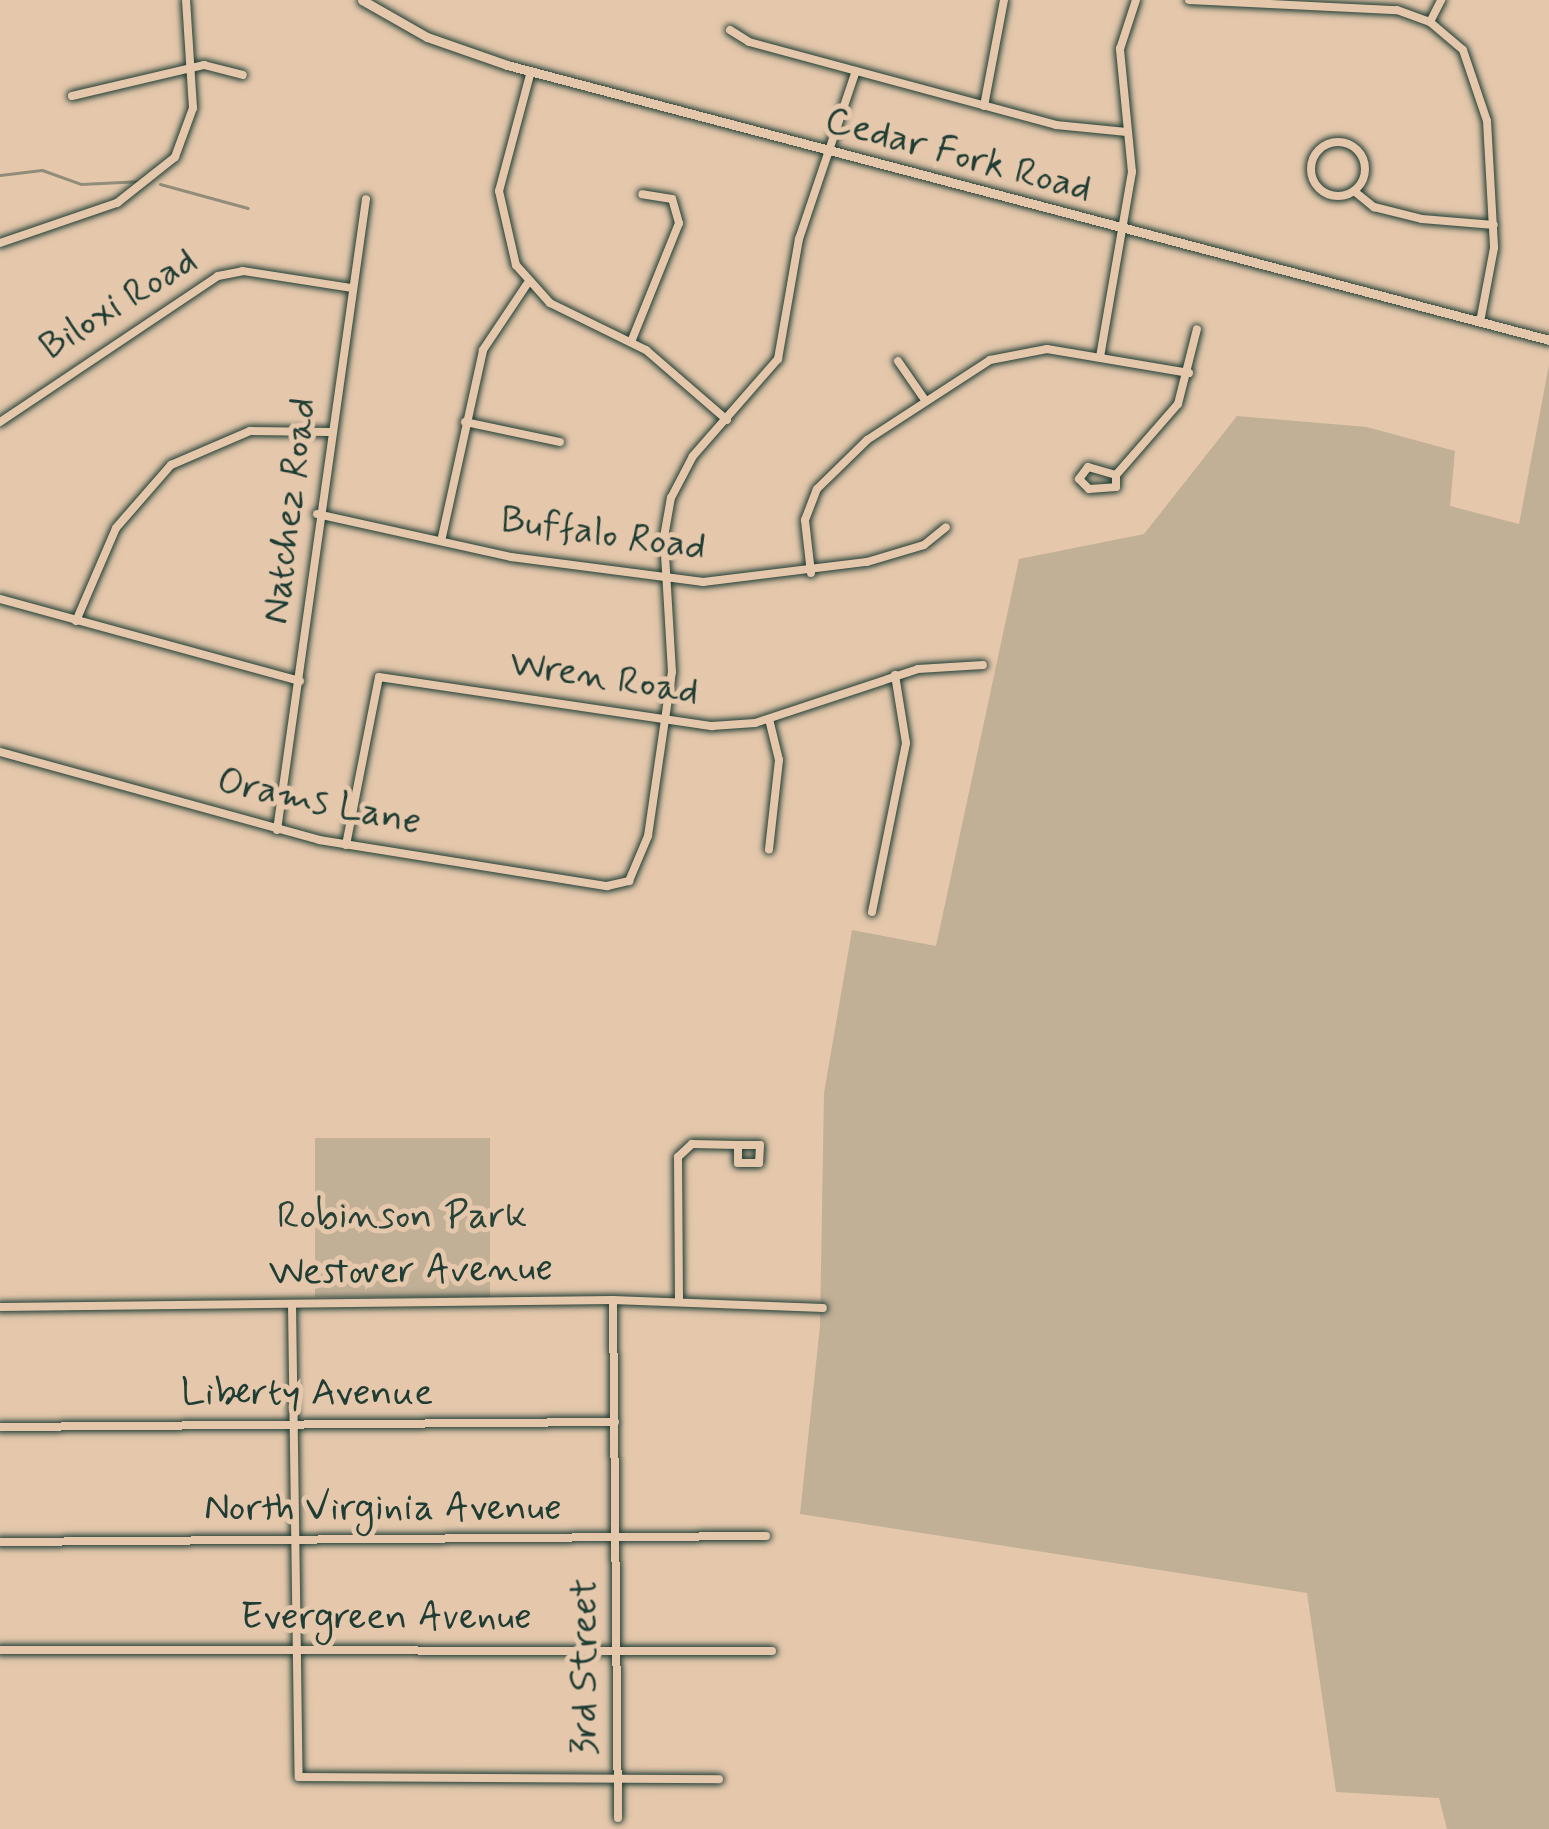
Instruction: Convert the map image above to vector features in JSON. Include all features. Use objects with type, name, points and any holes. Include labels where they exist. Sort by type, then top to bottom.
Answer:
[{"type":"street","points":[[0,243],[117,203],[152,182],[188,129],[192,68],[186,0]]},
{"type":"street","name":"Cedar Fork Road","points":[[362,0],[428,37],[531,71],[823,152],[1549,340]]},
{"type":"street","points":[[983,106],[1004,0]]},
{"type":"street","points":[[1100,357],[1132,172],[1120,50],[1136,0]]},
{"type":"street","points":[[1189,0],[1382,8],[1430,22],[1462,50],[1484,97],[1494,225],[1480,322]]},
{"type":"street","points":[[1430,22],[1441,0]]},
{"type":"street","points":[[730,30],[856,71],[1056,125],[1127,132]]},
{"type":"street","points":[[72,96],[192,68],[220,65],[243,75]]},
{"type":"street","points":[[531,71],[499,216],[527,284],[680,374],[728,420]]},
{"type":"street","points":[[666,720],[672,649],[667,580],[674,489],[756,391],[787,337],[799,239],[823,152],[856,71]]},
{"type":"street","points":[[1338,142],[1359,153],[1365,170],[1354,190],[1337,196],[1316,185],[1311,168],[1322,148],[1338,142]]},
{"type":"street","points":[[1354,190],[1368,204],[1422,219],[1494,225]]},
{"type":"street","points":[[631,342],[679,223],[673,200],[642,194]]},
{"type":"street","name":"Natchez Road","points":[[277,830],[300,681],[317,514],[366,199]]},
{"type":"street","name":"Biloxi Road","points":[[0,422],[218,276],[243,271],[352,288]]},
{"type":"street","points":[[442,537],[483,350],[527,284]]},
{"type":"street","points":[[1116,475],[1088,467],[1079,479],[1085,488],[1109,491],[1116,475],[1175,410],[1189,373],[1197,329]]},
{"type":"street","points":[[811,573],[805,520],[817,489],[867,440],[925,400],[1016,352],[1100,357],[1189,373]]},
{"type":"street","points":[[898,361],[925,400]]},
{"type":"street","points":[[465,422],[560,442]]},
{"type":"street","points":[[76,621],[116,527],[171,465],[250,431],[329,432]]},
{"type":"street","name":"Buffalo Road","points":[[317,514],[442,537],[511,556],[667,580],[811,573],[896,555],[946,526]]},
{"type":"street","points":[[0,599],[300,681]]},
{"type":"street","name":"Wren Road","points":[[346,845],[379,677],[734,726],[769,719],[895,675],[983,665]]},
{"type":"street","points":[[872,912],[907,743],[895,675]]},
{"type":"street","points":[[769,719],[779,760],[769,850]]},
{"type":"street","name":"Orams Lane","points":[[0,752],[277,830],[608,886],[629,881],[648,836],[666,720]]},
{"type":"street","points":[[679,1301],[678,1157],[692,1144],[738,1145]]},
{"type":"street","name":"Westover Avenue","points":[[0,1306],[614,1300],[823,1308]]},
{"type":"street","name":"3rd Street","points":[[614,1300],[618,1818]]},
{"type":"street","points":[[292,1304],[292,1540],[302,1779],[719,1779]]},
{"type":"street","name":"Liberty Avenue","points":[[0,1427],[615,1422]]},
{"type":"street","name":"North Virginia Avenue","points":[[0,1542],[766,1537]]},
{"type":"street","name":"Evergreen Avenue","points":[[0,1650],[616,1647],[772,1651]]},
{"type":"green space","points":[[1549,365],[1549,1829],[1447,1829],[1439,1798],[1336,1792],[1307,1593],[800,1514],[820,1326],[824,1093],[852,930],[936,946],[1019,559],[1144,534],[1237,416],[1367,427],[1455,451],[1450,506],[1519,524]]},
{"type":"green space","name":"Robinson Park","points":[[315,1138],[490,1138],[490,1297],[315,1297]]},
{"type":"waterway","points":[[0,175],[42,170],[81,184],[142,181]]},
{"type":"waterway","points":[[160,184],[248,208]]}]
